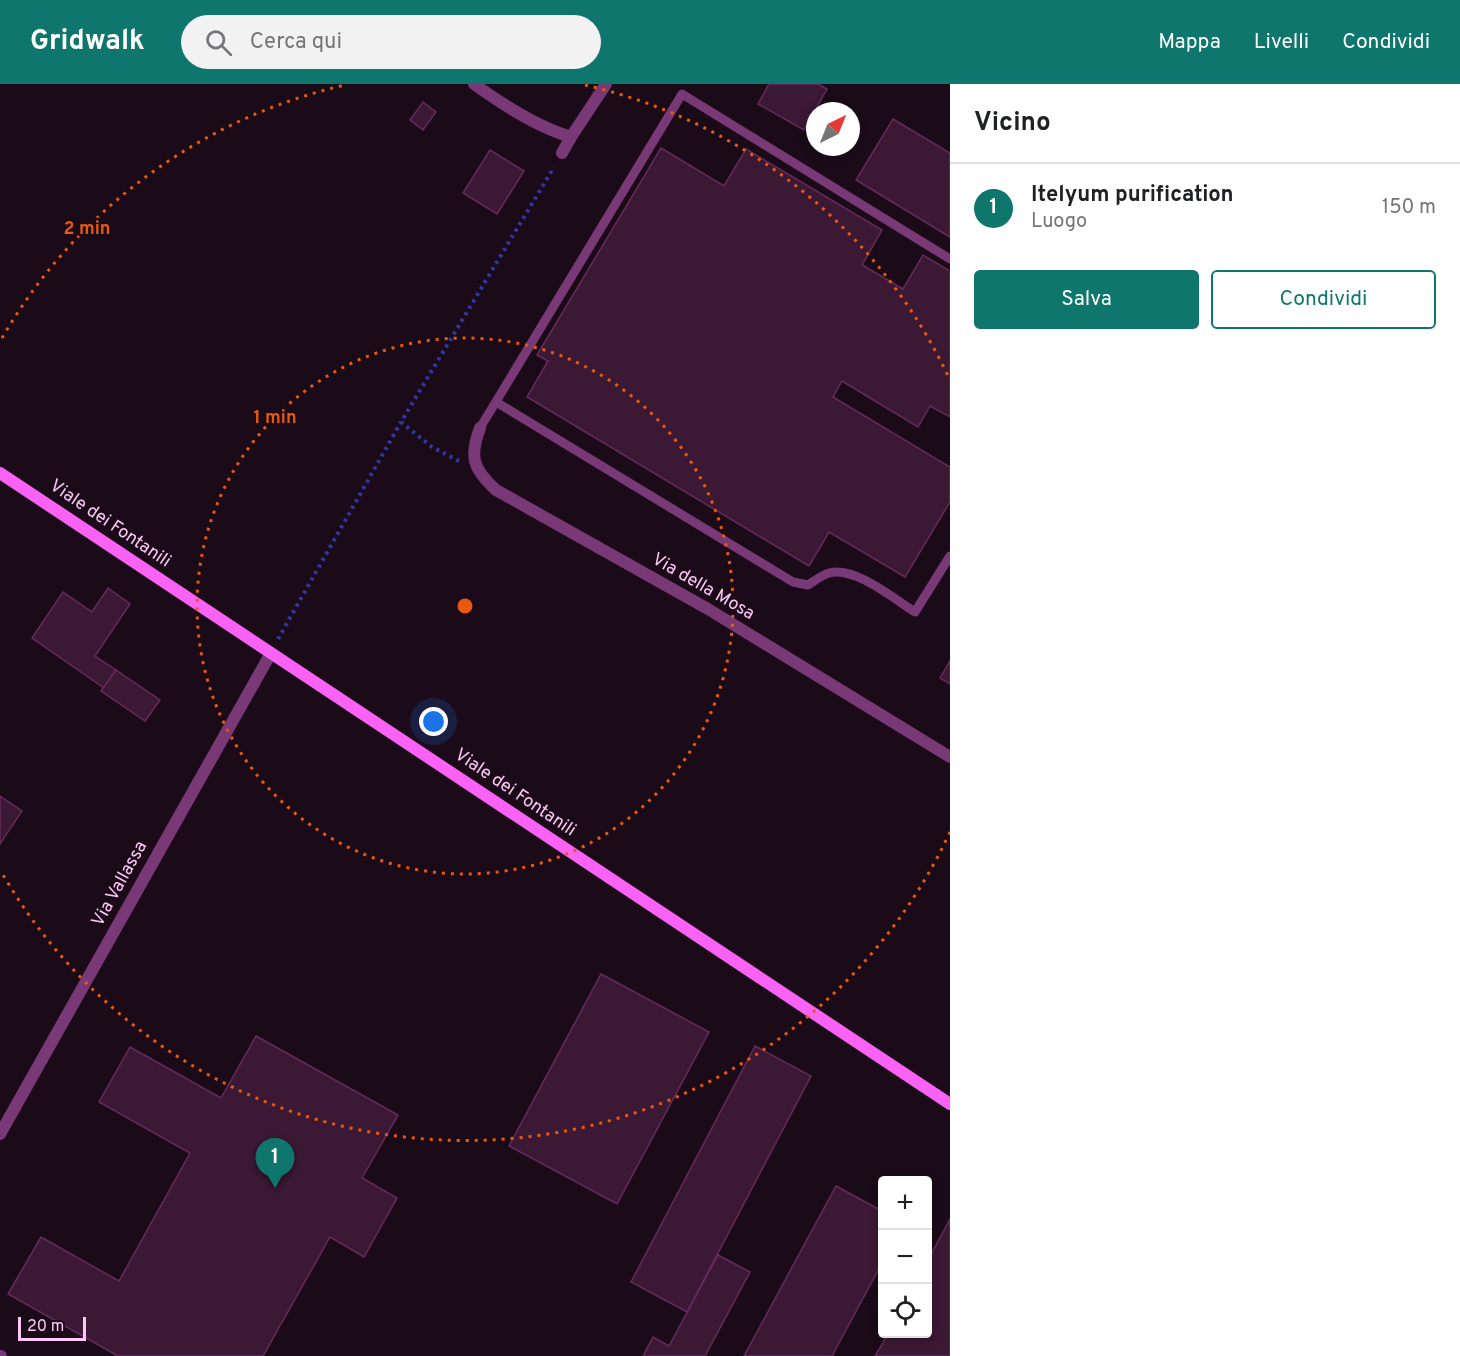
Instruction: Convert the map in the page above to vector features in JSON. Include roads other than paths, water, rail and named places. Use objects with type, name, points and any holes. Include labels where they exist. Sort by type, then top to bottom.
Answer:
[{"type":"main road","name":"Viale dei Fontanili","points":[[0,473],[950,1104]]},
{"type":"street","points":[[474,84],[552,131],[571,136]]},
{"type":"street","points":[[562,153],[606,84]]},
{"type":"street","name":"Via della Mosa","points":[[480,428],[474,444],[474,458],[478,472],[496,490],[708,609],[950,757]]},
{"type":"street","name":"Via Vallassa","points":[[0,1134],[271,653]]},
{"type":"lane","points":[[480,428],[682,94],[950,259]]},
{"type":"lane","points":[[496,402],[793,582],[808,585],[829,573],[845,573],[861,578],[915,612],[950,556]]},
{"type":"place","name":"Itelyum purification","points":[[275,1188]]}]
